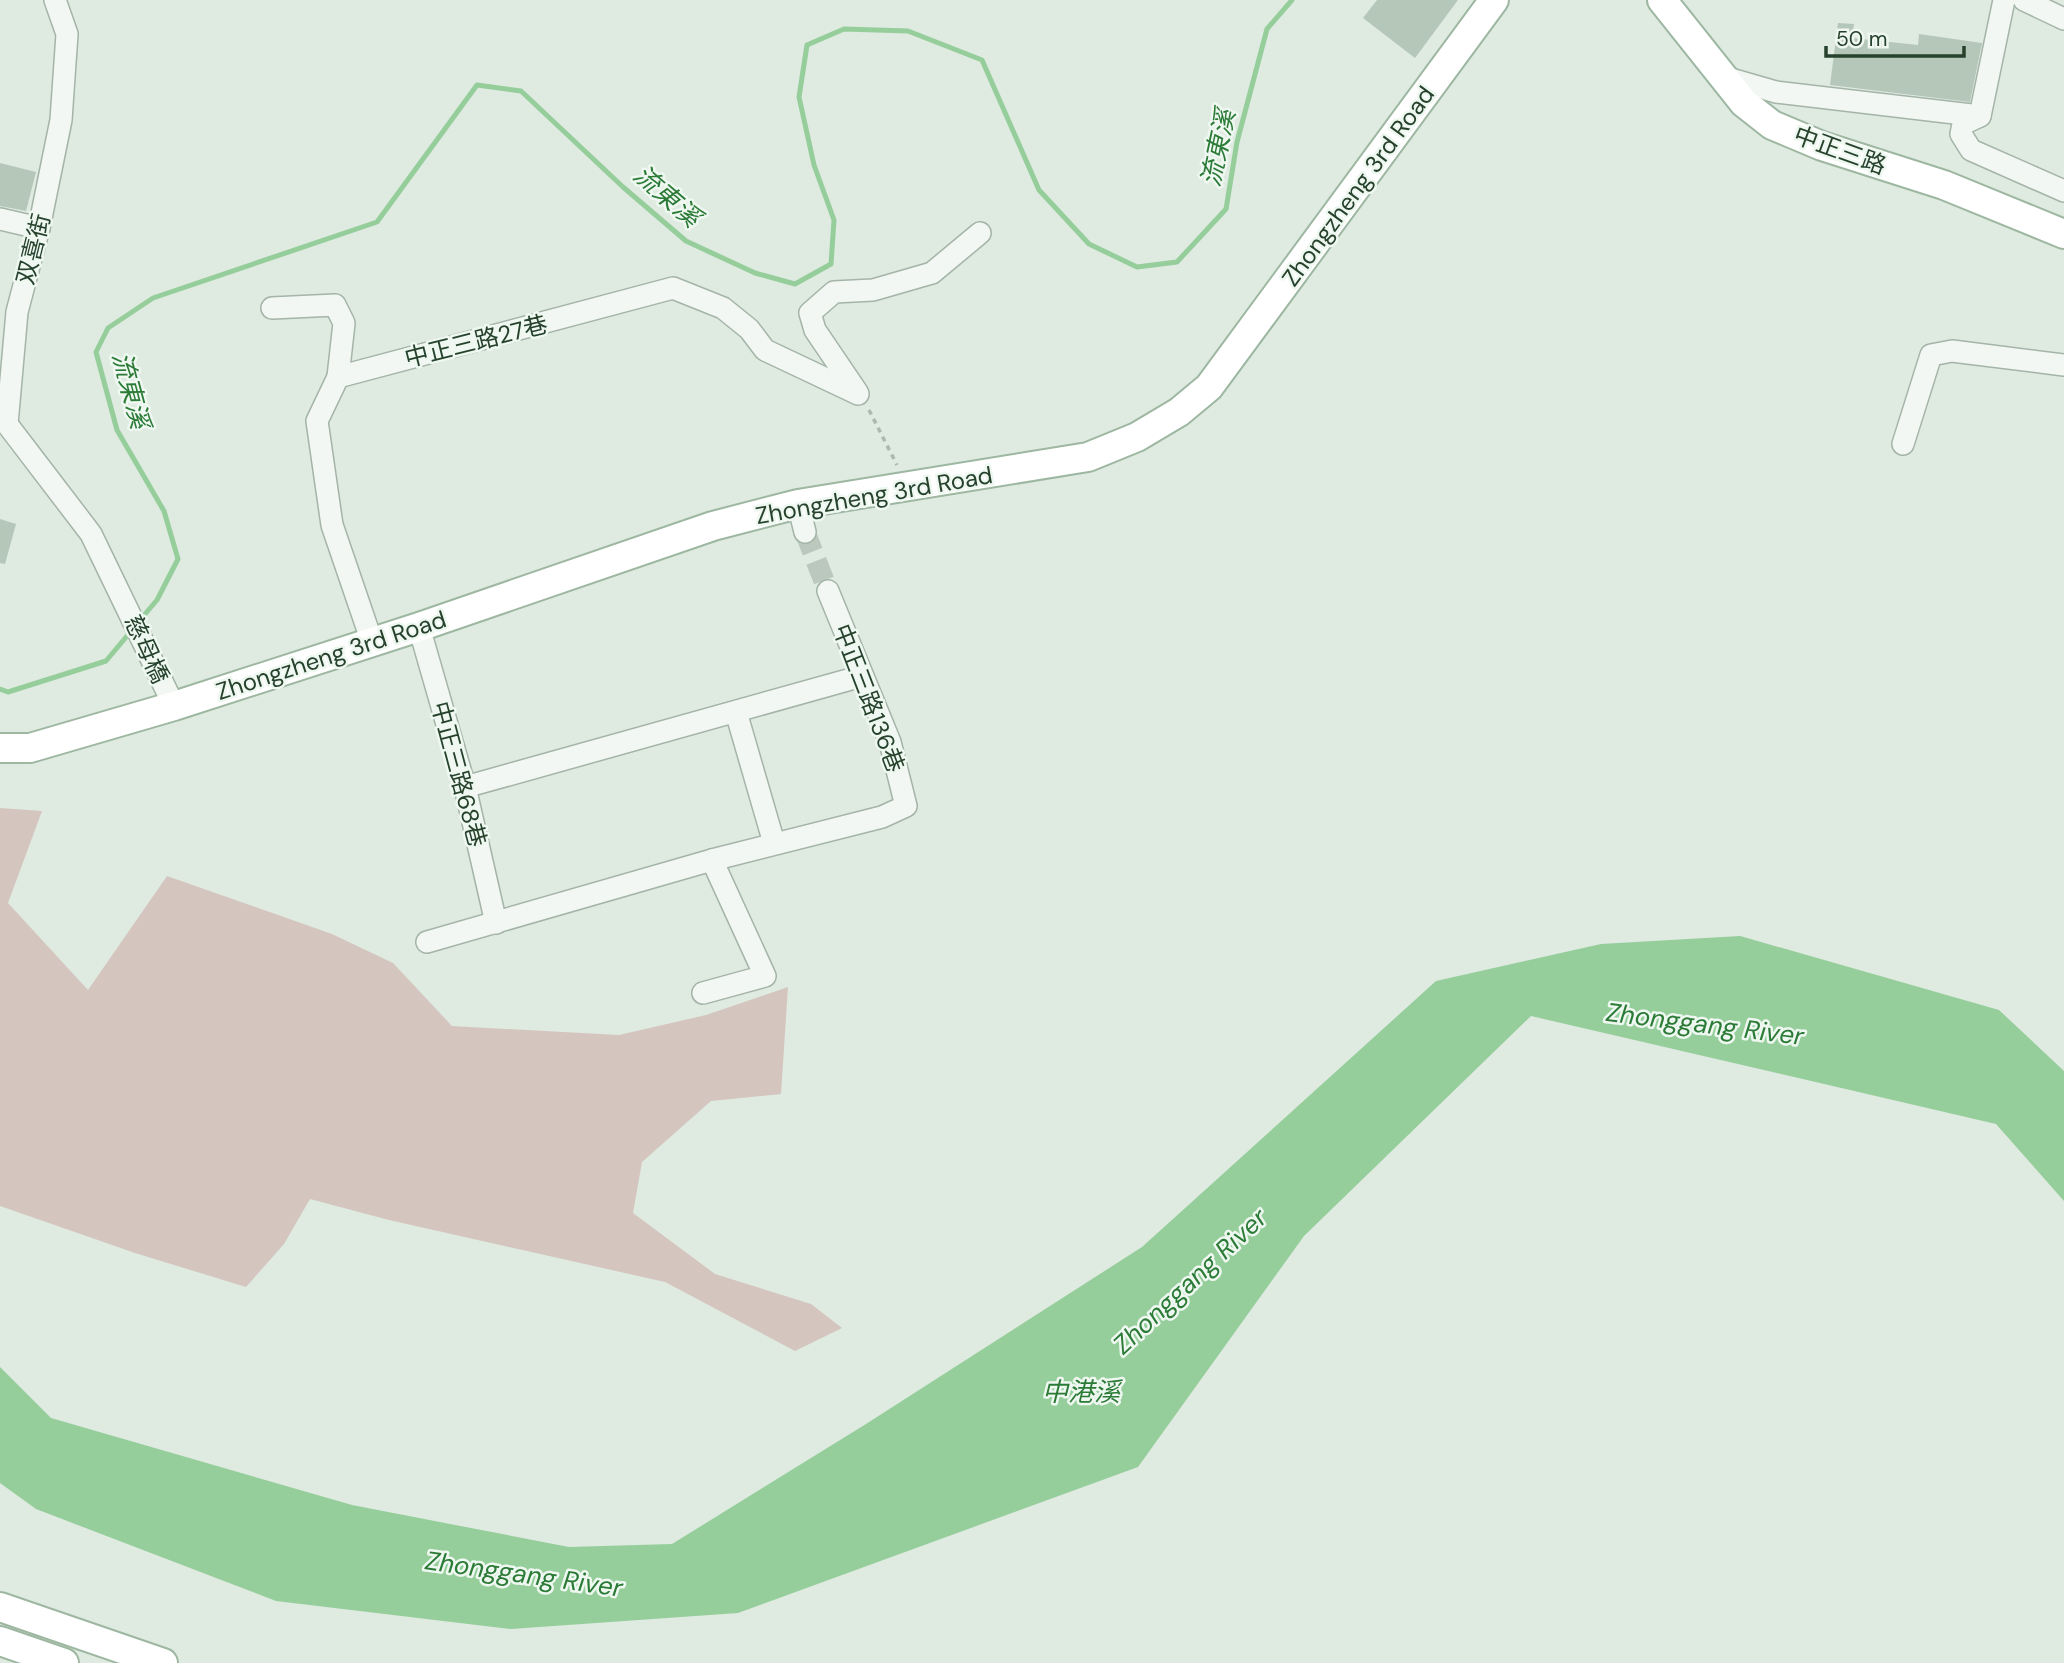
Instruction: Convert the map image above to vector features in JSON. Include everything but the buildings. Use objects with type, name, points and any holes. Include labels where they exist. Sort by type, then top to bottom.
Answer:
[{"type":"main road","name":"中正三路","points":[[1662,0],[1744,103],[1772,125],[1822,146],[1944,185],[2064,234]]},
{"type":"main road","name":"Zhongzheng 3rd Road","points":[[0,748],[30,748],[174,706],[419,627],[713,526],[798,504],[1088,457],[1137,437],[1179,412],[1209,387],[1490,2]]},
{"type":"main road","points":[[0,1607],[163,1663]]},
{"type":"main road","points":[[0,1641],[64,1663]]},
{"type":"street","name":"双喜街","points":[[55,0],[67,34],[61,120],[39,228],[9,310],[3,414],[91,534],[120,591]]},
{"type":"street","points":[[1980,116],[2004,0]]},
{"type":"street","points":[[2024,0],[2064,19]]},
{"type":"street","points":[[1724,77],[1776,92],[1980,116]]},
{"type":"street","points":[[1980,116],[1963,124],[1961,134],[1971,150],[2064,191]]},
{"type":"street","points":[[0,219],[39,228]]},
{"type":"street","points":[[858,394],[816,330],[810,313],[834,292],[873,290],[932,273],[980,233]]},
{"type":"street","name":"中正三路27巷","points":[[338,377],[673,288],[723,308],[748,330],[765,350],[858,394]]},
{"type":"street","points":[[272,309],[335,304],[344,323],[338,377],[317,421],[332,525],[372,642]]},
{"type":"street","points":[[1903,444],[1931,355],[1952,351],[2064,365]]},
{"type":"street","points":[[798,504],[805,532]]},
{"type":"street","name":"慈母橋","points":[[120,591],[174,706]]},
{"type":"street","name":"中正三路136巷","points":[[774,843],[882,817],[906,806],[890,742],[828,591]]},
{"type":"street","name":"中正三路68巷","points":[[419,627],[465,788],[496,923]]},
{"type":"street","points":[[465,788],[862,676]]},
{"type":"street","points":[[427,942],[774,843],[736,712]]},
{"type":"street","points":[[703,993],[765,976],[712,860]]},
{"type":"path","points":[[858,394],[878,423],[907,486]]},
{"type":"shaded area","points":[[0,808],[42,811],[8,903],[88,990],[167,876],[332,934],[393,963],[452,1026],[619,1035],[706,1015],[788,987],[781,1094],[711,1101],[642,1162],[633,1213],[715,1274],[811,1304],[842,1328],[795,1351],[665,1282],[389,1220],[310,1199],[284,1244],[246,1287],[135,1253],[0,1206]]},
{"type":"water","name":"中港溪","points":[[1740,936],[1999,1010],[2064,1071],[2064,1201],[1996,1124],[1531,1016],[1304,1236],[1138,1467],[738,1613],[511,1629],[276,1601],[36,1509],[0,1483],[0,1367],[51,1418],[352,1505],[569,1547],[672,1544],[866,1424],[1142,1247],[1436,981],[1601,944]]},
{"type":"waterway","name":"流東溪","points":[[140,620],[157,600],[178,559],[164,511],[117,430],[96,352],[108,328],[153,298],[377,222],[477,85],[521,91],[623,187],[686,241],[755,273],[795,284],[831,264],[834,220],[814,165],[799,97],[807,45],[844,29],[908,31],[982,60],[1039,190],[1089,244],[1137,267],[1177,262],[1226,209],[1237,142],[1267,29],[1292,0]]},
{"type":"waterway","name":"流東溪","points":[[0,689],[8,692],[106,661],[132,630]]},
{"type":"tunnel","points":[[805,532],[828,591]]},
{"type":"water label","name":"Zhonggang River","points":[[1705,1024]]},
{"type":"water label","name":"Zhonggang River","points":[[1190,1281]]},
{"type":"water label","name":"Zhonggang River","points":[[524,1574]]}]
